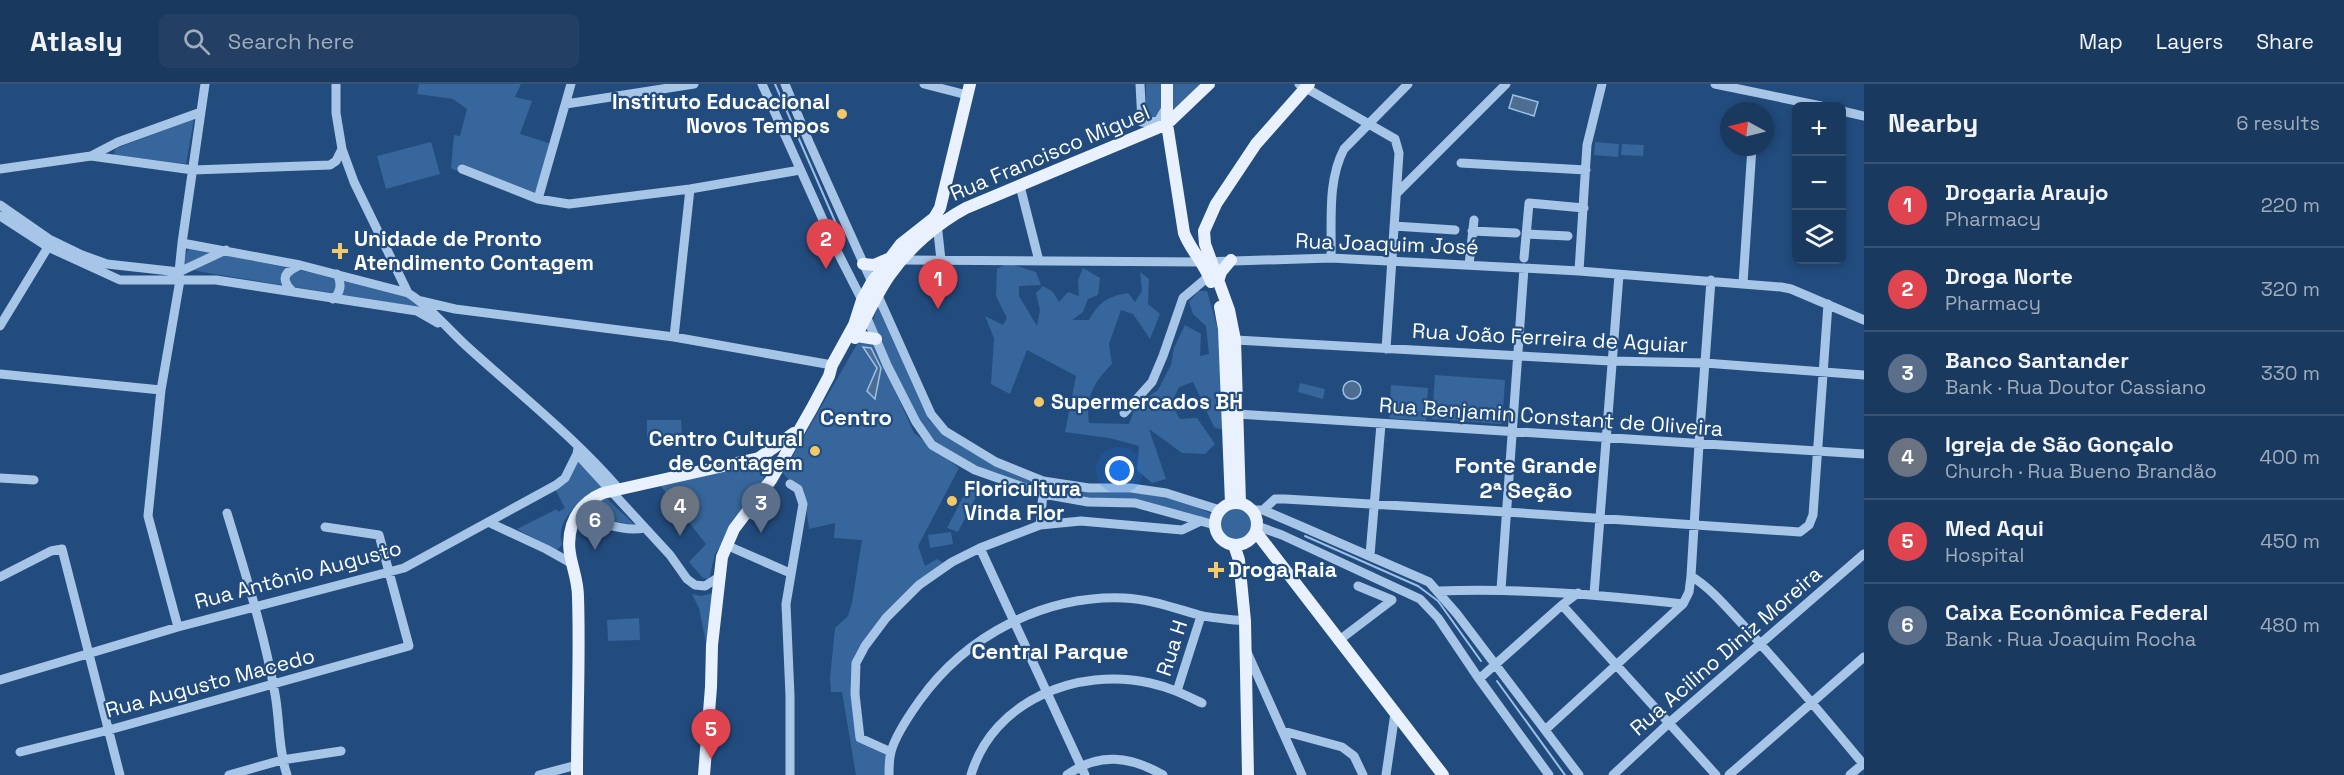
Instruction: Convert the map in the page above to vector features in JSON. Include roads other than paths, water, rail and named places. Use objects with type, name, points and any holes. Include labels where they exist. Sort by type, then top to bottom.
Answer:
[{"type":"main road","points":[[1167,84],[1167,124],[1184,233],[1189,246],[1207,261]]},
{"type":"main road","points":[[1167,124],[1209,84]]},
{"type":"main road","points":[[1236,503],[1235,340],[1229,310],[1207,261],[1204,231],[1216,204],[1256,144],[1304,85]]},
{"type":"main road","points":[[937,222],[969,90]]},
{"type":"main road","name":"Rua Francisco Miguel","points":[[830,371],[854,325],[862,300],[872,282],[901,244],[937,222],[966,208],[1020,186],[1142,128],[1167,124]]},
{"type":"main road","points":[[944,196],[948,203],[966,208]]},
{"type":"main road","name":"Rua Francisco Miguel","points":[[830,371],[838,368],[888,277],[937,222]]},
{"type":"main road","points":[[1184,233],[1204,231]]},
{"type":"main road","points":[[863,264],[874,265],[889,259]]},
{"type":"main road","points":[[1214,278],[1231,260]]},
{"type":"main road","points":[[1214,278],[1224,329],[1236,503]]},
{"type":"main road","points":[[856,336],[876,339]]},
{"type":"main road","points":[[704,775],[712,645],[722,557],[734,528],[771,480],[830,371]]},
{"type":"main road","points":[[577,770],[578,593],[571,564],[562,552],[578,512],[595,496],[759,459],[800,429]]},
{"type":"main road","points":[[759,459],[769,470],[771,480]]},
{"type":"main road","points":[[1248,775],[1245,621],[1239,560],[1248,538],[1258,510],[1236,503],[1220,510],[1216,516],[1215,525],[1219,537],[1224,542],[1248,538],[1269,552],[1439,772]]},
{"type":"street","points":[[178,627],[148,516],[161,390],[180,276],[182,243],[205,84]]},
{"type":"street","points":[[333,84],[342,149],[354,182],[408,292]]},
{"type":"street","points":[[538,199],[571,84]]},
{"type":"street","points":[[566,104],[667,86],[694,84]]},
{"type":"street","points":[[762,84],[862,300],[876,339],[915,422],[932,445],[986,474],[1043,494],[1088,501],[1135,503],[1215,525]]},
{"type":"street","points":[[785,84],[931,414],[945,431],[991,458],[1043,481],[1089,488],[1131,488],[1166,493],[1220,510]]},
{"type":"street","points":[[924,84],[969,90]]},
{"type":"street","points":[[1140,84],[1142,128]]},
{"type":"street","points":[[1331,258],[1334,176],[1337,162],[1344,149],[1408,84]]},
{"type":"street","points":[[1397,193],[1506,84]]},
{"type":"street","points":[[1579,271],[1587,145],[1602,84]]},
{"type":"street","points":[[1715,84],[1741,86],[1805,102]]},
{"type":"street","points":[[1304,85],[1395,139],[1399,153],[1386,349]]},
{"type":"street","points":[[1142,128],[1159,120],[1166,108]]},
{"type":"street","points":[[91,156],[118,142],[201,112]]},
{"type":"street","points":[[1846,112],[1864,116]]},
{"type":"street","points":[[110,159],[113,147],[118,142]]},
{"type":"street","points":[[0,169],[91,156],[193,170],[330,165],[336,161],[342,149]]},
{"type":"street","points":[[1743,283],[1751,156]]},
{"type":"street","points":[[1461,163],[1586,170]]},
{"type":"street","points":[[462,169],[538,199],[569,204],[690,189],[800,170]]},
{"type":"street","points":[[1020,186],[1039,261]]},
{"type":"street","points":[[674,337],[690,189]]},
{"type":"street","points":[[1501,589],[1524,263],[1521,234],[1529,203],[1584,208]]},
{"type":"street","points":[[0,205],[50,239],[95,261],[417,311],[445,327]]},
{"type":"street","points":[[0,216],[48,247],[120,280],[180,276],[228,249]]},
{"type":"street","points":[[1470,265],[1474,220]]},
{"type":"street","points":[[937,222],[941,260]]},
{"type":"street","points":[[1394,226],[1455,230]]},
{"type":"street","points":[[1472,231],[1568,236]]},
{"type":"street","points":[[182,243],[228,249],[408,292],[421,301],[445,327],[578,450],[594,460],[644,528],[695,585],[705,586],[719,577]]},
{"type":"street","points":[[0,326],[48,247]]},
{"type":"street","name":"Rua Joaquim José","points":[[902,260],[1207,261],[1331,258],[1470,265],[1524,263],[1579,271],[1711,280],[1791,289],[1864,320]]},
{"type":"street","points":[[291,291],[284,277],[289,269],[300,265]]},
{"type":"street","points":[[333,299],[337,296],[340,286],[338,274]]},
{"type":"street","points":[[1594,594],[1598,518],[1619,274]]},
{"type":"street","points":[[1124,413],[1152,382],[1183,298],[1214,278]]},
{"type":"street","points":[[1545,730],[1683,604],[1689,592],[1692,576],[1698,444],[1711,280]]},
{"type":"street","points":[[421,301],[455,309],[674,337],[830,371]]},
{"type":"street","points":[[1258,510],[1275,499],[1374,503],[1800,532],[1809,525],[1813,515],[1828,304]]},
{"type":"street","name":"Rua João Ferreira de Aguiar","points":[[1235,340],[1611,361],[1705,363],[1864,375]]},
{"type":"street","points":[[0,374],[161,390]]},
{"type":"street","name":"Rua Benjamin Constant de Oliveira","points":[[1237,414],[1864,454]]},
{"type":"street","points":[[1370,555],[1382,424]]},
{"type":"street","points":[[966,465],[973,459],[973,448]]},
{"type":"street","name":"Rua Antônio Augusto","points":[[0,680],[178,627],[404,568],[556,485],[565,478],[578,450]]},
{"type":"street","points":[[986,474],[983,464],[991,458]]},
{"type":"street","points":[[0,478],[34,480]]},
{"type":"street","points":[[790,484],[798,489],[803,504],[786,604],[790,775]]},
{"type":"street","points":[[1040,525],[1043,494]]},
{"type":"street","points":[[1258,510],[1430,582],[1579,775]]},
{"type":"street","points":[[578,512],[611,526],[644,528]]},
{"type":"street","points":[[228,513],[255,607],[273,685],[282,760],[287,775]]},
{"type":"street","points":[[891,752],[860,738],[855,694],[856,663],[865,646],[886,618],[919,585],[952,562],[980,548],[1040,525],[1080,521],[1182,530],[1201,521]]},
{"type":"street","points":[[488,522],[562,552]]},
{"type":"street","points":[[325,527],[379,535],[387,573]]},
{"type":"street","points":[[1248,538],[1267,528],[1420,599],[1438,618],[1549,775]]},
{"type":"street","points":[[726,545],[790,573]]},
{"type":"street","points":[[980,548],[1085,775]]},
{"type":"street","points":[[0,577],[51,550],[62,549],[120,775]]},
{"type":"street","name":"Rua Acilino Diniz Moreira","points":[[1613,775],[1864,554]]},
{"type":"street","name":"Rua Augusto Macedo","points":[[20,752],[109,730],[409,646],[387,573]]},
{"type":"street","points":[[1692,576],[1704,584],[1761,644],[1864,764],[1850,775]]},
{"type":"street","points":[[1338,641],[1392,600],[1358,586]]},
{"type":"street","points":[[1439,591],[1501,589],[1578,593],[1683,604]]},
{"type":"street","points":[[1479,679],[1578,593]]},
{"type":"street","points":[[889,775],[891,752],[911,712],[933,681],[960,655],[986,635],[1014,621],[1054,606],[1086,600],[1124,598],[1162,603],[1202,615],[1245,621]]},
{"type":"street","points":[[1562,605],[1716,775]]},
{"type":"street","name":"Rua H","points":[[1177,691],[1202,615]]},
{"type":"street","points":[[1246,650],[1302,775]]},
{"type":"street","points":[[1729,775],[1864,657]]},
{"type":"street","points":[[970,775],[989,738],[1009,715],[1046,692],[1099,679],[1139,681],[1177,691],[1202,703]]},
{"type":"street","points":[[1386,775],[1395,713]]},
{"type":"street","points":[[1283,731],[1342,747],[1354,756],[1363,775]]},
{"type":"street","points":[[229,775],[282,760],[341,752]]},
{"type":"street","points":[[1067,775],[1081,765],[1120,758],[1143,764],[1163,775]]},
{"type":"street","points":[[539,775],[577,770]]},
{"type":"waterway","points":[[775,84],[841,235]]},
{"type":"waterway","points":[[1305,536],[1418,586],[1438,601],[1481,661]]},
{"type":"waterway","points":[[1497,681],[1565,775]]},
{"type":"place","name":"Instituto Educacional Novos Tempos","points":[[842,114]]},
{"type":"place","name":"Unidade de Pronto Atendimento Contagem","points":[[340,251]]},
{"type":"place","name":"Droga Norte","points":[[826,269]]},
{"type":"place","name":"Drogaria Araujo","points":[[938,309]]},
{"type":"place","name":"Supermercados BH","points":[[1039,402]]},
{"type":"place","name":"Centro Cultural de Contagem","points":[[815,451]]},
{"type":"place","name":"Floricultura Vinda Flor","points":[[952,501]]},
{"type":"place","name":"Banco Santander","points":[[761,533]]},
{"type":"place","name":"Igreja de São Gonçalo","points":[[680,536]]},
{"type":"place","name":"Caixa Econômica Federal","points":[[595,550]]},
{"type":"place","name":"Droga Raia","points":[[1216,570]]},
{"type":"place","name":"Med Aqui","points":[[711,759]]},
{"type":"district","name":"Centro","points":[[856,417]]},
{"type":"district","name":"Fonte Grande 2ª Seção","points":[[1526,478]]},
{"type":"district","name":"Central Parque","points":[[1050,651]]}]
